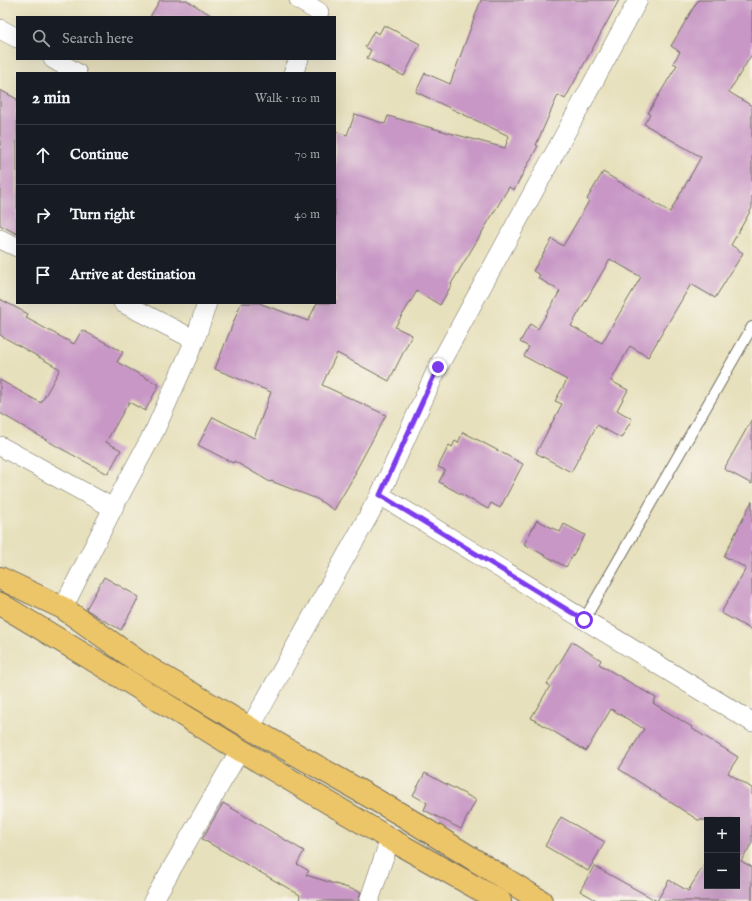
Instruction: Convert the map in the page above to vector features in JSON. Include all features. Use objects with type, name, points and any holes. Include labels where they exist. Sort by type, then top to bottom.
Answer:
[{"type":"main road","points":[[0,578],[64,608],[139,662],[250,728],[402,815],[541,901]]},
{"type":"main road","points":[[0,604],[240,750],[390,839],[500,901]]},
{"type":"street","points":[[299,0],[321,10]]},
{"type":"street","points":[[250,728],[380,495],[438,367],[638,0]]},
{"type":"street","points":[[0,29],[16,37]]},
{"type":"street","points":[[55,60],[75,72]]},
{"type":"street","points":[[294,72],[300,60]]},
{"type":"street","points":[[0,238],[16,246]]},
{"type":"street","points":[[125,304],[195,340]]},
{"type":"street","points":[[64,608],[113,508],[154,430],[195,340],[207,304]]},
{"type":"street","points":[[0,446],[113,508]]},
{"type":"street","points":[[380,495],[752,722]]},
{"type":"street","points":[[153,901],[240,750]]},
{"type":"street","points":[[369,901],[390,839]]},
{"type":"lane","points":[[584,620],[752,327]]},
{"type":"building","points":[[160,0],[186,0],[212,16],[151,16]]},
{"type":"building","points":[[481,0],[619,0],[565,99],[558,95],[536,145],[538,146],[514,190],[509,187],[440,305],[417,291],[395,327],[412,335],[389,381],[337,353],[322,385],[386,415],[355,472],[356,473],[334,510],[317,499],[271,481],[270,482],[234,461],[233,463],[198,445],[213,417],[254,438],[271,392],[215,369],[241,304],[262,304],[308,321],[316,304],[336,304],[336,131],[347,135],[355,114],[385,124],[388,116],[505,148],[509,136],[416,92],[425,73],[450,84]]},
{"type":"building","points":[[698,0],[752,0],[752,54],[729,92],[752,106],[752,208],[731,245],[743,253],[715,298],[691,284],[648,357],[630,346],[611,381],[628,390],[617,410],[632,419],[621,438],[597,425],[571,472],[536,453],[562,404],[555,401],[567,380],[524,356],[529,347],[520,342],[530,324],[538,329],[560,291],[538,278],[540,275],[533,271],[552,239],[563,246],[589,201],[587,199],[603,172],[670,212],[701,157],[644,124],[650,114],[648,113],[677,65],[673,63],[680,52],[671,46]],"holes":[[[610,259],[641,277],[602,343],[571,326]]]},
{"type":"building","points":[[384,25],[420,44],[404,76],[367,58],[371,50],[365,47],[374,31],[379,34]]},
{"type":"building","points":[[0,90],[16,98],[16,233],[0,225]]},
{"type":"building","points":[[0,299],[28,314],[26,318],[74,344],[82,330],[123,352],[117,362],[159,385],[145,411],[129,402],[106,442],[121,450],[108,474],[0,413],[0,380],[41,403],[60,369],[0,335]]},
{"type":"building","points":[[752,419],[752,484],[724,469]]},
{"type":"building","points":[[463,432],[523,464],[500,508],[491,503],[488,509],[439,482],[445,470],[438,467],[449,445],[452,447],[455,441],[458,443]]},
{"type":"building","points":[[752,501],[752,630],[721,613],[746,568],[724,556]]},
{"type":"building","points":[[537,520],[560,532],[564,524],[585,535],[566,567],[524,544]]},
{"type":"building","points":[[104,577],[139,597],[121,630],[86,609]]},
{"type":"building","points":[[572,642],[601,660],[599,664],[656,698],[653,703],[738,757],[728,773],[752,788],[752,843],[741,861],[752,867],[752,901],[657,901],[669,880],[688,891],[704,865],[704,889],[740,889],[740,817],[704,817],[704,820],[698,820],[619,769],[644,729],[611,709],[586,751],[531,718],[550,686],[547,684]]},
{"type":"building","points":[[425,773],[476,800],[461,829],[424,810],[427,803],[413,795]]},
{"type":"building","points":[[223,803],[304,851],[297,864],[309,871],[306,875],[361,892],[358,901],[299,901],[300,895],[202,839]]},
{"type":"building","points":[[561,817],[605,842],[588,871],[545,846]]},
{"type":"building","points":[[594,866],[657,901],[598,901],[580,891]]},
{"type":"route","points":[[438,367],[380,495],[584,620]]}]
